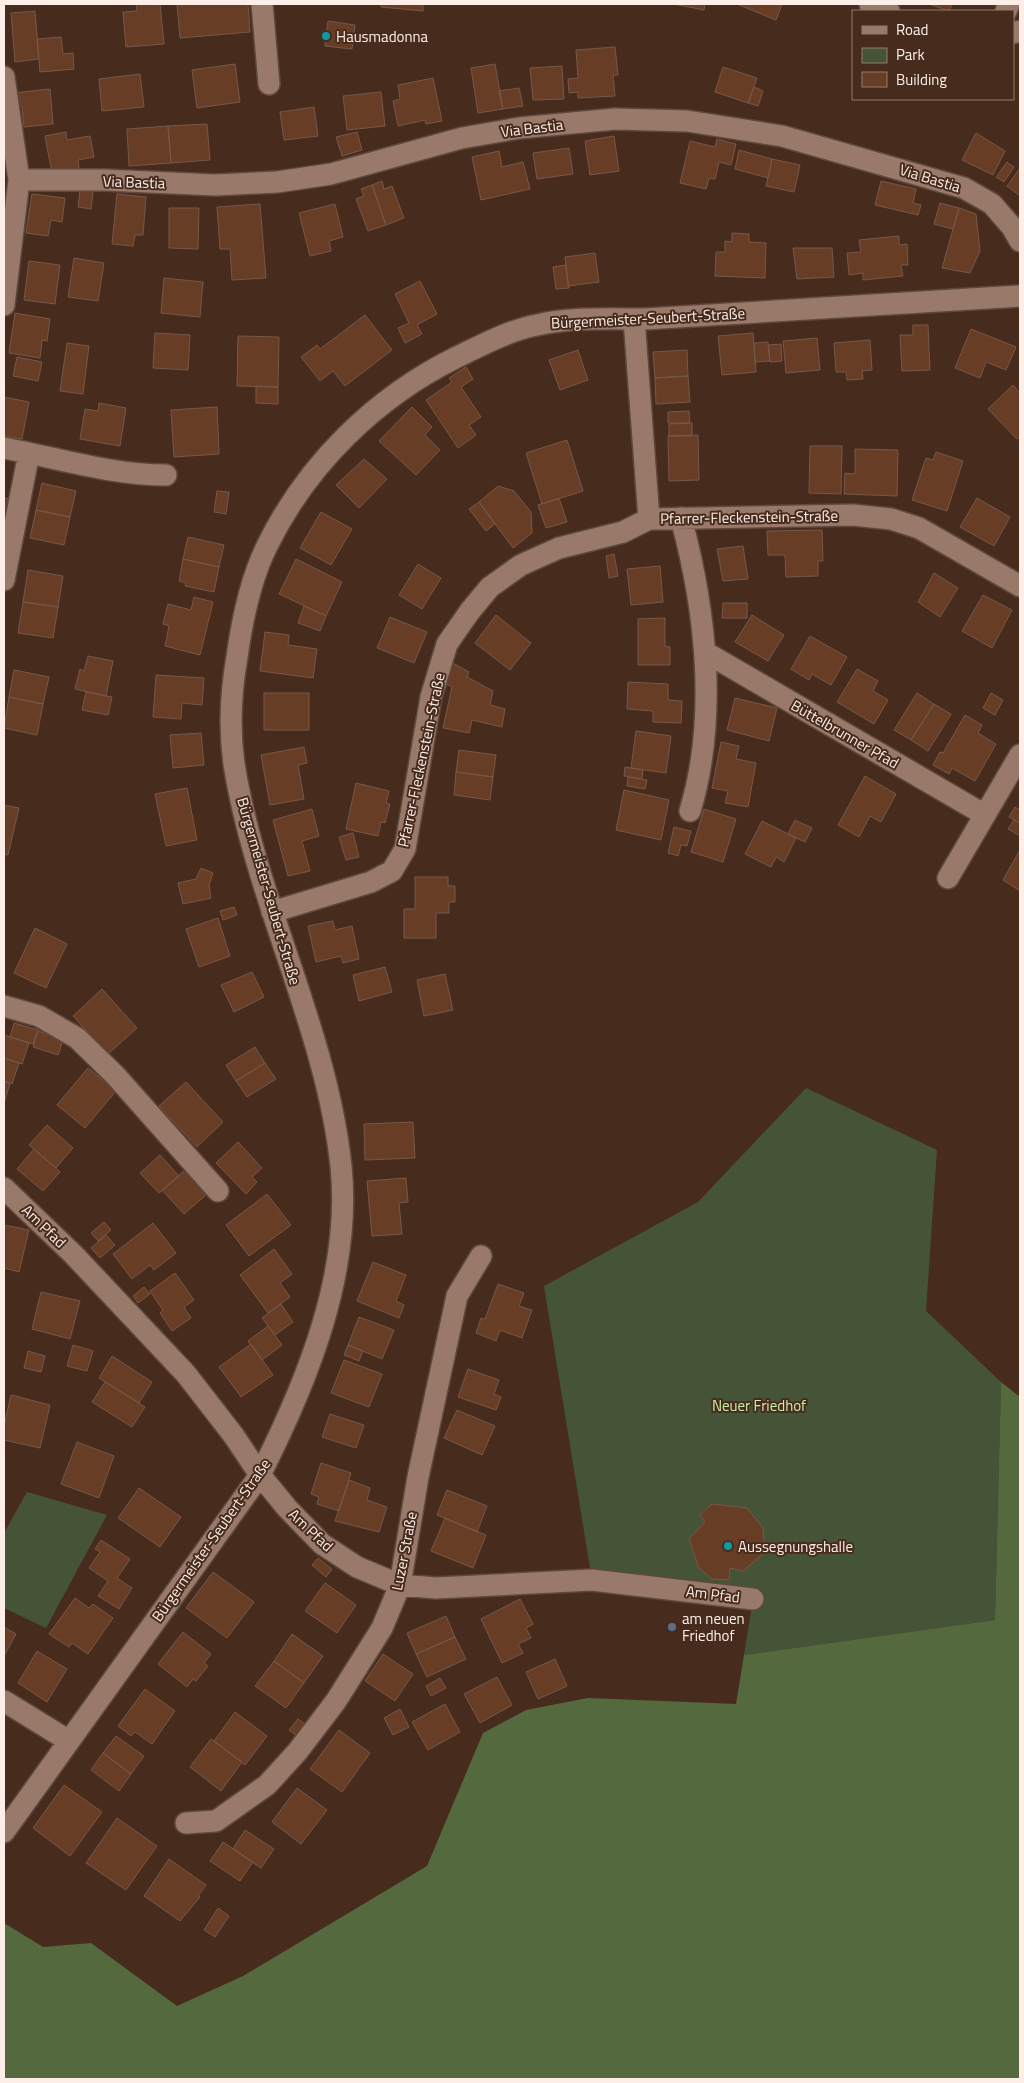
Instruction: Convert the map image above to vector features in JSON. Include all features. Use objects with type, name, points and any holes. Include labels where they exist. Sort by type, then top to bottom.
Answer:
[{"type":"street","points":[[262,4],[269,84]]},
{"type":"street","points":[[870,4],[886,10]]},
{"type":"street","points":[[4,77],[13,171],[4,305]]},
{"type":"street","name":"Via Bastia","points":[[13,171],[105,180],[215,185],[277,182],[331,174],[462,138],[519,128],[615,119],[687,121],[782,136],[964,188],[992,204],[1012,227],[1020,241]]},
{"type":"street","name":"Bürgermeister-Seubert-Straße","points":[[4,1832],[260,1476],[278,1440],[316,1342],[332,1290],[341,1231],[341,1169],[329,1094],[246,824],[234,761],[231,719],[234,671],[242,624],[266,548],[292,502],[326,457],[367,416],[424,373],[488,342],[536,325],[587,319],[634,319],[1020,296]]},
{"type":"street","points":[[634,319],[649,519]]},
{"type":"street","points":[[4,448],[122,472],[166,475]]},
{"type":"street","points":[[4,580],[29,453]]},
{"type":"street","name":"Pfarrer-Fleckenstein-Straße","points":[[272,912],[371,882],[392,871],[405,849],[431,697],[447,644],[490,587],[521,565],[559,548],[623,532],[649,519],[853,515],[891,519],[919,528],[1020,586]]},
{"type":"street","points":[[681,518],[696,584],[705,652],[703,743],[700,778],[690,811]]},
{"type":"street","name":"Büttelbrunner Pfad","points":[[705,652],[986,815]]},
{"type":"street","points":[[948,878],[1020,755]]},
{"type":"street","points":[[4,1006],[39,1016],[77,1038],[121,1082],[218,1191]]},
{"type":"street","name":"Am Pfad","points":[[4,1188],[73,1254],[186,1374],[234,1436],[260,1476],[322,1544],[357,1567],[400,1585],[436,1588],[592,1580],[753,1599]]},
{"type":"street","name":"Luzer Straße","points":[[186,1823],[216,1821],[267,1785],[336,1701],[382,1628],[400,1585],[418,1477],[457,1296],[481,1256]]},
{"type":"street","points":[[4,1701],[69,1741]]},
{"type":"green space","name":"Neuer Friedhof","points":[[806,1088],[937,1150],[926,1311],[1001,1382],[995,1620],[744,1655],[753,1599],[592,1580],[544,1286],[698,1202]]},
{"type":"green space","points":[[1001,1382],[1020,1397],[1020,2079],[4,2079],[4,1923],[43,1947],[91,1943],[177,2006],[243,1976],[427,1866],[483,1733],[526,1710],[588,1698],[736,1704],[744,1655],[995,1620]]},
{"type":"green space","points":[[27,1492],[107,1515],[46,1628],[4,1608],[4,1533]]},
{"type":"building","points":[[136,4],[160,4],[164,44],[126,47],[123,12],[137,11]]},
{"type":"building","points":[[177,4],[248,4],[250,32],[180,38]]},
{"type":"building","points":[[381,4],[423,4],[423,11],[381,7]]},
{"type":"building","points":[[674,4],[705,4],[704,10]]},
{"type":"building","points":[[737,4],[782,4],[776,20]]},
{"type":"building","points":[[929,4],[952,4],[949,10]]},
{"type":"building","points":[[35,11],[39,59],[15,62],[11,13]]},
{"type":"building","points":[[328,21],[355,25],[352,49],[325,46]]},
{"type":"building","points":[[61,37],[63,54],[73,53],[74,69],[40,72],[37,39]]},
{"type":"building","points":[[615,47],[618,75],[613,75],[615,96],[578,98],[578,92],[569,93],[568,79],[578,78],[576,50]]},
{"type":"building","points":[[235,64],[240,102],[197,108],[192,70]]},
{"type":"building","points":[[495,64],[503,109],[478,113],[471,68]]},
{"type":"building","points":[[562,66],[564,99],[533,100],[530,68]]},
{"type":"building","points":[[723,67],[757,78],[748,103],[715,92]]},
{"type":"building","points":[[140,74],[144,107],[102,111],[99,79]]},
{"type":"building","points":[[433,78],[442,121],[426,124],[425,120],[398,126],[393,101],[400,99],[398,85]]},
{"type":"building","points":[[754,87],[763,91],[758,106],[748,103]]},
{"type":"building","points":[[519,88],[523,106],[503,109],[499,91]]},
{"type":"building","points":[[50,89],[53,124],[24,127],[22,106],[15,107],[13,93]]},
{"type":"building","points":[[381,92],[385,126],[347,130],[343,96]]},
{"type":"building","points":[[314,107],[318,136],[284,140],[280,112]]},
{"type":"building","points":[[207,124],[210,160],[171,163],[168,126]]},
{"type":"building","points":[[168,126],[171,163],[129,166],[127,129]]},
{"type":"building","points":[[66,132],[67,140],[90,136],[94,157],[78,160],[79,168],[52,173],[45,136]]},
{"type":"building","points":[[357,132],[362,150],[342,156],[336,137]]},
{"type":"building","points":[[976,133],[1005,151],[993,175],[962,160]]},
{"type":"building","points":[[614,136],[619,171],[590,175],[585,141]]},
{"type":"building","points":[[717,139],[736,144],[731,165],[719,162],[715,179],[709,178],[706,189],[680,183],[690,141],[715,147]]},
{"type":"building","points":[[569,148],[573,174],[537,179],[533,153]]},
{"type":"building","points":[[739,150],[772,159],[768,178],[735,169]]},
{"type":"building","points":[[499,151],[502,167],[523,162],[530,189],[481,200],[472,157]]},
{"type":"building","points":[[772,159],[800,165],[794,192],[766,186]]},
{"type":"building","points":[[1007,162],[1014,167],[1004,182],[996,177]]},
{"type":"building","points":[[1020,168],[1020,196],[1007,186]]},
{"type":"building","points":[[382,181],[384,189],[392,186],[404,218],[386,225],[372,185]]},
{"type":"building","points":[[881,181],[916,189],[913,203],[921,205],[918,215],[875,205]]},
{"type":"building","points":[[372,185],[386,225],[368,231],[356,199],[364,196],[361,189]]},
{"type":"building","points":[[80,190],[93,192],[91,209],[78,207]]},
{"type":"building","points":[[32,194],[65,198],[62,222],[51,220],[48,236],[26,233]]},
{"type":"building","points":[[117,194],[146,197],[143,235],[135,235],[133,246],[112,244]]},
{"type":"building","points":[[940,203],[959,208],[953,229],[934,224]]},
{"type":"building","points":[[260,204],[266,278],[232,280],[230,249],[220,249],[217,207]]},
{"type":"building","points":[[335,204],[343,237],[329,241],[331,251],[310,256],[299,213]]},
{"type":"building","points":[[169,208],[199,208],[198,249],[169,248]]},
{"type":"building","points":[[959,208],[976,214],[980,251],[970,273],[942,268]]},
{"type":"building","points":[[732,233],[749,234],[749,242],[766,243],[765,278],[715,276],[716,252],[725,252],[725,241],[732,242]]},
{"type":"building","points":[[899,236],[899,245],[907,244],[908,265],[901,265],[903,276],[863,280],[863,273],[849,275],[847,253],[861,252],[859,240]]},
{"type":"building","points":[[793,248],[832,248],[834,277],[797,279]]},
{"type":"building","points":[[595,253],[599,282],[568,286],[565,257]]},
{"type":"building","points":[[74,258],[104,263],[98,301],[68,297]]},
{"type":"building","points":[[29,261],[60,265],[55,304],[24,300]]},
{"type":"building","points":[[566,265],[569,288],[556,289],[553,267]]},
{"type":"building","points":[[164,278],[203,282],[200,317],[161,313]]},
{"type":"building","points":[[420,281],[437,314],[417,325],[422,334],[405,343],[398,328],[409,323],[395,294]]},
{"type":"building","points":[[15,313],[50,319],[47,341],[42,340],[40,358],[9,353]]},
{"type":"building","points":[[365,315],[392,350],[345,386],[333,371],[320,381],[301,357],[317,345],[320,349]]},
{"type":"building","points":[[913,325],[928,325],[930,370],[902,371],[900,335],[913,335]]},
{"type":"building","points":[[971,329],[1016,347],[1006,370],[986,362],[980,378],[955,368]]},
{"type":"building","points":[[155,333],[190,335],[188,370],[153,368]]},
{"type":"building","points":[[753,333],[756,372],[722,375],[718,336]]},
{"type":"building","points":[[238,336],[279,337],[278,387],[237,386]]},
{"type":"building","points":[[817,338],[820,370],[786,373],[783,341]]},
{"type":"building","points":[[870,340],[872,370],[862,371],[863,379],[847,380],[846,372],[836,372],[834,343]]},
{"type":"building","points":[[768,342],[770,361],[755,362],[754,343]]},
{"type":"building","points":[[67,343],[89,346],[83,394],[60,391]]},
{"type":"building","points":[[781,344],[782,361],[770,362],[768,345]]},
{"type":"building","points":[[578,350],[588,380],[560,390],[549,360]]},
{"type":"building","points":[[687,350],[688,376],[655,378],[653,352]]},
{"type":"building","points":[[17,357],[42,362],[38,381],[13,376]]},
{"type":"building","points":[[466,367],[473,379],[461,387],[481,417],[469,425],[476,435],[458,448],[426,400],[452,382],[449,378]]},
{"type":"building","points":[[688,376],[690,402],[656,404],[655,378]]},
{"type":"building","points":[[1013,385],[1020,393],[1020,436],[1017,439],[988,409]]},
{"type":"building","points":[[256,386],[278,387],[278,404],[256,403]]},
{"type":"building","points":[[4,397],[29,402],[22,439],[4,436]]},
{"type":"building","points":[[99,403],[126,408],[120,446],[80,439],[85,409],[98,411]]},
{"type":"building","points":[[217,407],[219,454],[174,457],[171,410]]},
{"type":"building","points":[[412,407],[432,427],[425,435],[440,450],[416,475],[379,441]]},
{"type":"building","points":[[689,411],[690,423],[668,423],[668,412]]},
{"type":"building","points":[[692,423],[692,436],[669,436],[669,424]]},
{"type":"building","points":[[698,435],[699,480],[669,481],[668,436]]},
{"type":"building","points":[[567,440],[583,491],[542,504],[526,453]]},
{"type":"building","points":[[810,446],[842,446],[841,494],[809,493]]},
{"type":"building","points":[[855,449],[898,450],[897,496],[844,494],[845,473],[855,474]]},
{"type":"building","points":[[936,452],[963,461],[947,511],[912,500],[926,458],[933,460]]},
{"type":"building","points":[[364,459],[387,479],[359,508],[336,485]]},
{"type":"building","points":[[42,483],[76,491],[70,517],[36,510]]},
{"type":"building","points":[[498,486],[514,491],[531,512],[532,533],[513,548],[479,502]]},
{"type":"building","points":[[217,491],[229,492],[226,514],[214,512]]},
{"type":"building","points":[[4,498],[9,499],[4,530]]},
{"type":"building","points":[[559,498],[567,522],[546,528],[538,505]]},
{"type":"building","points":[[977,498],[1010,517],[994,546],[960,527]]},
{"type":"building","points":[[479,502],[495,524],[486,531],[469,509]]},
{"type":"building","points":[[36,510],[70,517],[64,545],[30,538]]},
{"type":"building","points":[[321,512],[352,529],[331,565],[300,548]]},
{"type":"building","points":[[822,530],[823,561],[818,561],[818,576],[786,577],[785,555],[768,555],[767,531]]},
{"type":"building","points":[[188,537],[224,545],[219,567],[183,559]]},
{"type":"building","points":[[743,546],[748,579],[723,581],[717,549]]},
{"type":"building","points":[[614,554],[618,576],[609,578],[606,556]]},
{"type":"building","points":[[183,559],[219,567],[214,592],[185,586],[186,583],[179,581]]},
{"type":"building","points":[[296,559],[342,582],[326,616],[279,594]]},
{"type":"building","points":[[418,564],[441,578],[422,609],[399,595]]},
{"type":"building","points":[[660,566],[663,602],[631,605],[627,569]]},
{"type":"building","points":[[28,570],[63,576],[58,607],[23,602]]},
{"type":"building","points":[[934,573],[958,588],[940,617],[918,602]]},
{"type":"building","points":[[983,595],[1012,610],[992,648],[962,631]]},
{"type":"building","points":[[194,597],[213,602],[200,655],[165,646],[169,626],[163,624],[168,604],[191,610]]},
{"type":"building","points":[[23,602],[58,607],[53,638],[18,633]]},
{"type":"building","points":[[723,603],[747,603],[747,618],[722,618]]},
{"type":"building","points":[[304,606],[326,616],[320,631],[298,623]]},
{"type":"building","points":[[496,615],[531,643],[510,670],[475,643]]},
{"type":"building","points":[[752,615],[784,635],[768,661],[735,642]]},
{"type":"building","points":[[390,617],[427,632],[414,663],[377,648]]},
{"type":"building","points":[[665,618],[665,646],[670,647],[670,665],[638,665],[638,619]]},
{"type":"building","points":[[265,632],[289,635],[288,645],[317,649],[313,678],[260,671]]},
{"type":"building","points":[[810,636],[847,657],[831,685],[812,674],[809,680],[791,669]]},
{"type":"building","points":[[88,656],[113,661],[106,696],[75,689],[80,669],[84,671]]},
{"type":"building","points":[[451,662],[469,672],[467,677],[493,691],[490,705],[505,709],[502,727],[472,720],[469,733],[443,728],[452,687],[441,681]]},
{"type":"building","points":[[857,669],[878,681],[873,691],[888,700],[874,724],[837,702]]},
{"type":"building","points":[[14,670],[49,677],[43,704],[9,697]]},
{"type":"building","points":[[156,675],[204,678],[202,705],[182,703],[181,719],[153,717]]},
{"type":"building","points":[[628,682],[668,684],[668,700],[682,701],[681,723],[653,722],[653,711],[627,709]]},
{"type":"building","points":[[86,692],[112,697],[108,715],[82,710]]},
{"type":"building","points":[[264,693],[309,693],[309,730],[264,730]]},
{"type":"building","points":[[917,693],[934,704],[911,740],[894,730]]},
{"type":"building","points":[[991,693],[1003,700],[995,715],[983,708]]},
{"type":"building","points":[[9,697],[43,704],[37,735],[4,728]]},
{"type":"building","points":[[735,698],[777,708],[769,741],[727,730]]},
{"type":"building","points":[[934,704],[951,714],[928,751],[911,740]]},
{"type":"building","points":[[965,715],[982,725],[978,733],[996,744],[975,781],[952,768],[949,774],[933,765],[940,752],[943,753]]},
{"type":"building","points":[[636,731],[671,736],[666,773],[631,768]]},
{"type":"building","points":[[201,733],[204,765],[173,768],[170,735]]},
{"type":"building","points":[[721,742],[739,746],[736,759],[756,763],[748,807],[725,803],[728,791],[712,788]]},
{"type":"building","points":[[304,747],[307,763],[298,765],[304,799],[270,805],[261,755]]},
{"type":"building","points":[[459,750],[496,755],[493,777],[456,772]]},
{"type":"building","points":[[625,767],[643,770],[642,779],[624,776]]},
{"type":"building","points":[[456,772],[493,777],[490,800],[454,795]]},
{"type":"building","points":[[865,776],[896,794],[881,822],[870,816],[859,837],[838,825]]},
{"type":"building","points":[[628,777],[647,780],[645,789],[627,786]]},
{"type":"building","points":[[356,783],[389,791],[386,803],[390,804],[385,823],[381,822],[378,836],[346,829]]},
{"type":"building","points":[[187,788],[197,840],[166,846],[155,794]]},
{"type":"building","points":[[624,790],[669,800],[661,840],[616,830]]},
{"type":"building","points":[[4,805],[19,808],[8,855],[4,854]]},
{"type":"building","points":[[1015,807],[1020,810],[1020,823],[1009,817]]},
{"type":"building","points":[[312,809],[319,836],[302,841],[310,871],[288,876],[273,820]]},
{"type":"building","points":[[704,809],[736,819],[723,862],[691,852]]},
{"type":"building","points":[[795,820],[812,828],[805,842],[788,834]]},
{"type":"building","points":[[1014,820],[1020,823],[1020,836],[1008,829]]},
{"type":"building","points":[[762,821],[796,838],[784,862],[776,857],[771,867],[745,854]]},
{"type":"building","points":[[674,827],[691,831],[687,846],[681,845],[678,856],[668,853]]},
{"type":"building","points":[[353,833],[359,857],[346,860],[339,837]]},
{"type":"building","points":[[1020,850],[1020,891],[1003,880]]},
{"type":"building","points":[[201,868],[213,873],[209,885],[211,898],[183,904],[178,883],[196,879]]},
{"type":"building","points":[[415,877],[448,877],[448,886],[455,886],[455,902],[449,902],[449,913],[436,913],[436,938],[404,938],[404,909],[415,909]]},
{"type":"building","points":[[234,907],[237,915],[223,920],[220,911]]},
{"type":"building","points":[[218,918],[230,956],[199,967],[186,929]]},
{"type":"building","points":[[333,921],[335,930],[352,926],[359,959],[343,963],[341,956],[316,962],[308,926]]},
{"type":"building","points":[[35,928],[67,944],[46,988],[14,973]]},
{"type":"building","points":[[385,967],[392,992],[359,1001],[353,975]]},
{"type":"building","points":[[252,972],[264,997],[234,1012],[221,985]]},
{"type":"building","points":[[445,974],[453,1010],[424,1016],[417,980]]},
{"type":"building","points":[[102,989],[137,1028],[108,1054],[73,1016]]},
{"type":"building","points":[[14,1023],[38,1030],[33,1044],[10,1037]]},
{"type":"building","points":[[38,1031],[63,1040],[58,1055],[33,1047]]},
{"type":"building","points":[[4,1035],[29,1043],[22,1064],[4,1058]]},
{"type":"building","points":[[255,1047],[265,1063],[236,1081],[226,1065]]},
{"type":"building","points":[[4,1058],[19,1063],[12,1084],[4,1081]]},
{"type":"building","points":[[265,1063],[276,1079],[247,1097],[236,1081]]},
{"type":"building","points":[[88,1068],[116,1091],[85,1128],[57,1105]]},
{"type":"building","points":[[4,1081],[10,1083],[4,1103]]},
{"type":"building","points":[[186,1082],[223,1122],[197,1147],[159,1106]]},
{"type":"building","points":[[413,1122],[415,1158],[365,1160],[364,1124]]},
{"type":"building","points":[[47,1125],[73,1148],[56,1168],[29,1145]]},
{"type":"building","points":[[238,1142],[262,1168],[252,1177],[257,1182],[246,1194],[216,1163]]},
{"type":"building","points":[[34,1149],[60,1172],[43,1191],[17,1169]]},
{"type":"building","points":[[160,1155],[179,1176],[159,1193],[140,1173]]},
{"type":"building","points":[[185,1170],[207,1194],[184,1214],[162,1190]]},
{"type":"building","points":[[406,1178],[408,1202],[399,1203],[402,1234],[372,1236],[367,1181]]},
{"type":"building","points":[[267,1194],[291,1225],[249,1256],[226,1225]]},
{"type":"building","points":[[104,1222],[111,1230],[98,1241],[91,1233]]},
{"type":"building","points":[[153,1223],[176,1253],[154,1270],[150,1265],[132,1279],[113,1254]]},
{"type":"building","points":[[4,1225],[29,1230],[19,1272],[4,1268]]},
{"type":"building","points":[[106,1235],[115,1245],[100,1258],[91,1248]]},
{"type":"building","points":[[274,1249],[292,1274],[280,1283],[290,1297],[268,1313],[240,1275]]},
{"type":"building","points":[[373,1262],[406,1275],[396,1301],[404,1305],[399,1318],[357,1301]]},
{"type":"building","points":[[175,1273],[194,1300],[184,1307],[191,1318],[172,1331],[160,1313],[163,1310],[150,1291]]},
{"type":"building","points":[[498,1284],[524,1293],[519,1306],[532,1310],[522,1338],[500,1330],[496,1341],[476,1333],[481,1318],[485,1319]]},
{"type":"building","points":[[144,1287],[150,1294],[138,1303],[133,1296]]},
{"type":"building","points":[[41,1292],[80,1301],[70,1339],[32,1329]]},
{"type":"building","points":[[281,1304],[293,1322],[275,1335],[262,1318]]},
{"type":"building","points":[[359,1317],[394,1330],[382,1359],[348,1345]]},
{"type":"building","points":[[268,1326],[282,1345],[262,1360],[248,1341]]},
{"type":"building","points":[[251,1344],[273,1375],[241,1397],[219,1367]]},
{"type":"building","points":[[73,1345],[93,1351],[87,1371],[67,1366]]},
{"type":"building","points":[[348,1345],[363,1351],[359,1361],[344,1355]]},
{"type":"building","points":[[28,1351],[45,1356],[41,1372],[24,1368]]},
{"type":"building","points":[[112,1356],[152,1382],[139,1403],[99,1378]]},
{"type":"building","points":[[344,1360],[382,1374],[369,1407],[331,1393]]},
{"type":"building","points":[[468,1369],[499,1380],[494,1394],[501,1397],[496,1410],[458,1397]]},
{"type":"building","points":[[105,1382],[145,1407],[132,1427],[92,1402]]},
{"type":"building","points":[[11,1395],[50,1405],[40,1448],[4,1440],[4,1426]]},
{"type":"building","points":[[457,1410],[495,1426],[482,1455],[444,1438]]},
{"type":"building","points":[[330,1414],[364,1425],[356,1448],[322,1437]]},
{"type":"building","points":[[77,1442],[114,1456],[99,1498],[61,1484]]},
{"type":"building","points":[[321,1463],[351,1473],[339,1511],[317,1504],[319,1497],[311,1494]]},
{"type":"building","points":[[349,1480],[370,1488],[367,1500],[387,1507],[379,1532],[335,1521]]},
{"type":"building","points":[[139,1488],[181,1517],[160,1547],[118,1518]]},
{"type":"building","points":[[447,1490],[487,1506],[477,1532],[437,1515]]},
{"type":"building","name":"Aussegnungshalle","points":[[712,1504],[747,1508],[763,1528],[765,1552],[743,1571],[730,1568],[729,1580],[712,1579],[699,1568],[689,1539],[705,1522],[700,1515]]},
{"type":"building","points":[[445,1518],[486,1535],[473,1568],[431,1551]]},
{"type":"building","points":[[101,1540],[130,1559],[117,1578],[132,1588],[119,1609],[98,1596],[108,1581],[89,1568],[100,1552],[95,1549]]},
{"type":"building","points":[[318,1558],[332,1569],[326,1577],[312,1565]]},
{"type":"building","points":[[213,1572],[254,1602],[227,1638],[186,1608]]},
{"type":"building","points":[[325,1583],[356,1605],[337,1633],[305,1611]]},
{"type":"building","points":[[75,1598],[89,1608],[93,1604],[113,1618],[88,1654],[72,1643],[69,1647],[49,1634]]},
{"type":"building","points":[[520,1599],[533,1624],[526,1628],[531,1638],[518,1644],[523,1653],[502,1663],[481,1619]]},
{"type":"building","points":[[446,1616],[455,1637],[416,1654],[407,1633]]},
{"type":"building","points":[[4,1627],[16,1634],[4,1656]]},
{"type":"building","points":[[183,1632],[211,1654],[204,1663],[208,1666],[196,1681],[193,1679],[187,1687],[158,1664]]},
{"type":"building","points":[[292,1634],[323,1656],[304,1683],[274,1661]]},
{"type":"building","points":[[455,1637],[466,1659],[427,1677],[416,1654]]},
{"type":"building","points":[[37,1651],[67,1669],[47,1702],[18,1683]]},
{"type":"building","points":[[383,1654],[413,1674],[395,1701],[365,1681]]},
{"type":"building","points":[[555,1659],[567,1686],[538,1699],[526,1672]]},
{"type":"building","points":[[274,1661],[304,1683],[286,1708],[255,1686]]},
{"type":"building","points":[[497,1677],[512,1705],[480,1723],[464,1694]]},
{"type":"building","points":[[440,1678],[446,1688],[431,1696],[426,1686]]},
{"type":"building","points":[[145,1689],[175,1711],[152,1744],[135,1732],[131,1736],[118,1726]]},
{"type":"building","points":[[445,1704],[460,1732],[428,1750],[412,1722]]},
{"type":"building","points":[[400,1709],[409,1727],[393,1735],[384,1718]]},
{"type":"building","points":[[235,1712],[267,1736],[245,1765],[214,1741]]},
{"type":"building","points":[[298,1719],[305,1724],[297,1736],[289,1730]]},
{"type":"building","points":[[339,1730],[370,1753],[342,1792],[310,1769]]},
{"type":"building","points":[[116,1736],[144,1756],[131,1774],[103,1753]]},
{"type":"building","points":[[211,1739],[242,1762],[221,1791],[190,1767]]},
{"type":"building","points":[[103,1753],[131,1774],[119,1791],[91,1770]]},
{"type":"building","points":[[64,1785],[102,1812],[70,1856],[33,1828]]},
{"type":"building","points":[[297,1788],[327,1810],[301,1844],[272,1822]]},
{"type":"building","points":[[117,1818],[157,1846],[126,1890],[86,1863]]},
{"type":"building","points":[[245,1830],[274,1849],[261,1868],[233,1849]]},
{"type":"building","points":[[223,1842],[253,1862],[240,1881],[210,1861]]},
{"type":"building","points":[[169,1859],[206,1885],[198,1896],[200,1897],[180,1921],[144,1896]]},
{"type":"building","points":[[218,1908],[229,1916],[215,1937],[204,1930]]},
{"type":"place","name":"Hausmadonna","points":[[326,36]]},
{"type":"place","name":"Aussegnungshalle","points":[[728,1546]]},
{"type":"place","name":"am neuen Friedhof","points":[[672,1627]]}]
